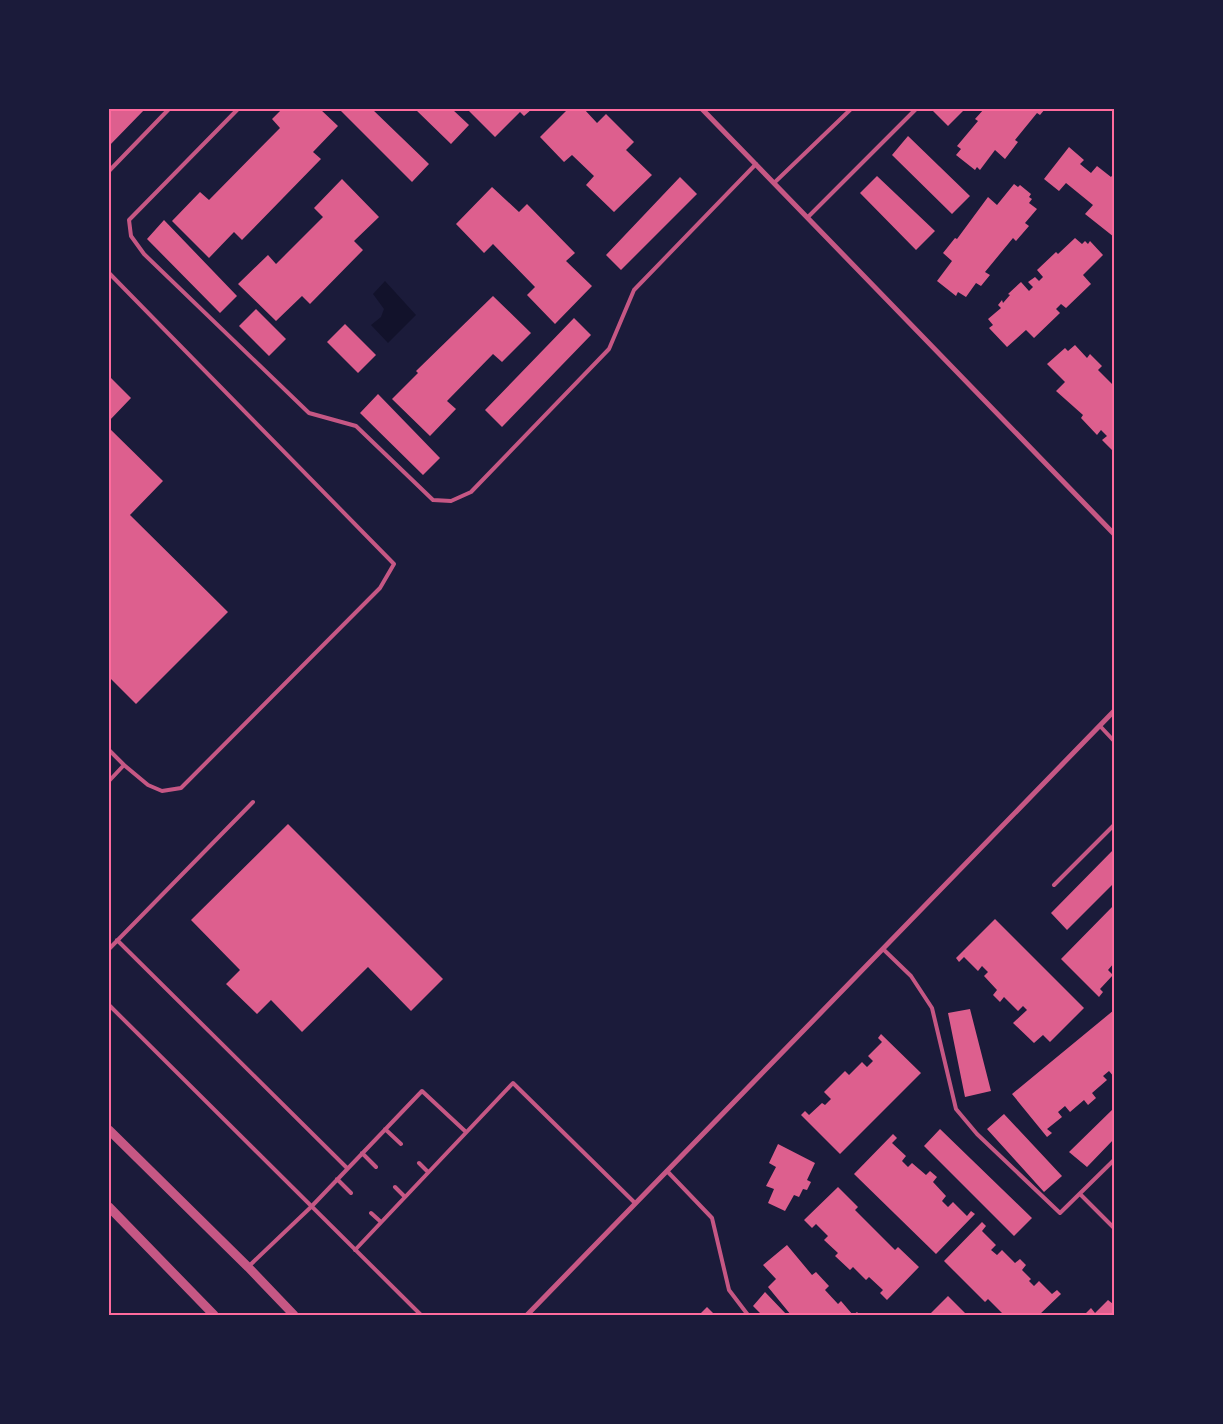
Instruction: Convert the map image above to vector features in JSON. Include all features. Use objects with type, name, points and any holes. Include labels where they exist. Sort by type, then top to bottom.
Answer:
[{"type":"street","points":[[702,109],[1114,534]]},
{"type":"street","points":[[527,1315],[1114,711]]},
{"type":"street","points":[[109,1130],[294,1315]]},
{"type":"street","points":[[109,1207],[214,1315]]},
{"type":"lane","points":[[109,171],[169,109]]},
{"type":"lane","points":[[238,109],[129,220],[131,236],[144,254],[310,413],[356,426],[434,500],[451,501],[471,492],[609,350],[634,290],[756,164]]},
{"type":"lane","points":[[774,183],[851,109]]},
{"type":"lane","points":[[808,217],[916,109]]},
{"type":"lane","points":[[109,273],[394,564],[380,588],[181,788],[162,791],[148,785],[124,766],[109,750]]},
{"type":"lane","points":[[1100,726],[1114,741]]},
{"type":"lane","points":[[109,781],[124,766]]},
{"type":"lane","points":[[109,949],[253,802]]},
{"type":"lane","points":[[1054,885],[1114,825]]},
{"type":"lane","points":[[117,940],[347,1168]]},
{"type":"lane","points":[[883,950],[911,976],[932,1008],[956,1109],[977,1134],[1060,1213],[1114,1160]]},
{"type":"lane","points":[[109,1005],[421,1315]]},
{"type":"lane","points":[[355,1250],[513,1083],[635,1204]]},
{"type":"lane","points":[[248,1267],[311,1207],[422,1092],[466,1132]]},
{"type":"lane","points":[[385,1129],[400,1144]]},
{"type":"lane","points":[[362,1153],[376,1167]]},
{"type":"lane","points":[[419,1163],[428,1172]]},
{"type":"lane","points":[[667,1171],[712,1218],[729,1290],[748,1315]]},
{"type":"lane","points":[[337,1179],[351,1193]]},
{"type":"lane","points":[[395,1187],[405,1197]]},
{"type":"lane","points":[[1080,1194],[1114,1228]]},
{"type":"lane","points":[[371,1213],[381,1222]]},
{"type":"shaded area","points":[[385,281],[416,315],[388,343],[371,325],[381,317],[384,309],[373,294]]},
{"type":"building","points":[[109,109],[145,109],[109,146]]},
{"type":"building","points":[[282,109],[320,109],[338,126],[313,152],[321,159],[242,240],[234,232],[209,258],[172,221],[200,192],[209,200],[280,128],[272,119]]},
{"type":"building","points":[[339,109],[372,109],[429,164],[412,182]]},
{"type":"building","points":[[415,109],[452,109],[469,125],[451,144]]},
{"type":"building","points":[[467,109],[532,109],[524,116],[520,112],[495,137]]},
{"type":"building","points":[[568,109],[584,109],[597,123],[606,114],[634,142],[626,150],[652,175],[614,212],[586,185],[594,176],[572,155],[564,162],[540,137]]},
{"type":"building","points":[[931,109],[965,109],[948,126]]},
{"type":"building","points":[[984,109],[1045,109],[1040,115],[1037,113],[1015,140],[1018,142],[1005,159],[995,150],[980,170],[977,167],[975,170],[956,155],[961,149],[957,146],[978,121],[975,119]]},
{"type":"building","points":[[908,136],[970,196],[952,214],[892,155]]},
{"type":"building","points":[[1069,147],[1084,160],[1080,164],[1091,173],[1097,166],[1111,177],[1114,173],[1114,237],[1085,214],[1093,205],[1066,183],[1059,191],[1044,179]]},
{"type":"building","points":[[877,176],[935,231],[916,250],[860,193]]},
{"type":"building","points":[[680,177],[697,194],[621,270],[606,255]]},
{"type":"building","points":[[342,179],[379,217],[354,241],[363,250],[310,304],[302,296],[276,321],[238,284],[268,255],[276,264],[323,217],[314,208]]},
{"type":"building","points":[[1014,184],[1018,187],[1020,185],[1031,194],[1029,197],[1032,199],[1029,203],[1037,209],[1025,223],[1029,226],[1016,241],[1013,238],[985,272],[990,275],[981,286],[976,283],[966,297],[958,292],[956,296],[937,281],[952,261],[943,253],[955,238],[957,239],[988,197],[997,205]]},
{"type":"building","points":[[492,187],[519,212],[527,204],[575,253],[566,261],[592,286],[555,324],[527,295],[535,287],[493,244],[484,253],[456,224]]},
{"type":"building","points":[[164,220],[237,296],[220,313],[147,239]]},
{"type":"building","points":[[1075,238],[1082,244],[1085,241],[1088,244],[1090,241],[1103,255],[1083,275],[1091,284],[1066,308],[1061,304],[1056,309],[1060,313],[1034,338],[1026,330],[1007,347],[989,328],[993,325],[988,319],[1001,308],[998,305],[1002,300],[1003,303],[1010,295],[1008,294],[1021,282],[1029,291],[1033,287],[1028,282],[1035,277],[1039,281],[1043,277],[1037,270],[1056,252],[1058,254]]},
{"type":"building","points":[[493,296],[531,333],[502,362],[493,354],[447,401],[456,409],[430,436],[392,399],[418,373],[416,371]]},
{"type":"building","points":[[256,309],[286,339],[269,356],[239,326]]},
{"type":"building","points":[[574,318],[591,335],[502,427],[485,410]]},
{"type":"building","points":[[345,324],[376,355],[358,373],[327,342]]},
{"type":"building","points":[[1075,345],[1087,358],[1090,354],[1102,366],[1098,370],[1114,386],[1114,452],[1102,440],[1107,436],[1101,430],[1097,435],[1081,418],[1083,415],[1056,391],[1065,382],[1047,364],[1065,348],[1068,351]]},
{"type":"building","points":[[109,376],[131,398],[109,421]]},
{"type":"building","points":[[378,394],[440,458],[423,475],[360,413]]},
{"type":"building","points":[[109,428],[163,481],[130,515],[228,612],[136,704],[109,677]]},
{"type":"building","points":[[288,824],[443,979],[411,1011],[368,967],[302,1032],[271,1000],[257,1014],[226,984],[240,970],[191,920]]},
{"type":"building","points":[[1114,849],[1114,883],[1067,930],[1051,913]]},
{"type":"building","points":[[1114,905],[1114,963],[1108,970],[1113,975],[1100,989],[1103,992],[1099,997],[1061,959]]},
{"type":"building","points":[[995,919],[1084,1008],[1050,1042],[1043,1035],[1034,1043],[1013,1023],[1027,1010],[1023,1006],[1018,1011],[1004,997],[1000,1002],[993,995],[997,990],[984,976],[988,972],[982,966],[978,971],[964,957],[959,962],[956,958]]},
{"type":"building","points":[[970,1009],[991,1091],[965,1097],[948,1013]]},
{"type":"building","points":[[1114,1010],[1114,1077],[1109,1071],[1103,1076],[1107,1080],[1092,1093],[1096,1098],[1088,1105],[1084,1100],[1070,1112],[1065,1106],[1058,1112],[1062,1117],[1047,1129],[1052,1133],[1047,1137],[1012,1094]]},
{"type":"building","points":[[881,1034],[921,1073],[840,1154],[801,1115],[805,1111],[809,1115],[822,1103],[825,1105],[831,1099],[824,1092],[845,1071],[849,1075],[862,1062],[867,1067],[873,1061],[868,1056],[882,1042],[878,1038]]},
{"type":"building","points":[[1114,1108],[1114,1139],[1087,1167],[1069,1152]]},
{"type":"building","points":[[1004,1114],[1062,1176],[1044,1192],[987,1129]]},
{"type":"building","points":[[940,1129],[1032,1218],[1014,1236],[924,1146]]},
{"type":"building","points":[[893,1134],[897,1138],[892,1143],[906,1156],[902,1161],[908,1167],[912,1163],[926,1175],[930,1171],[937,1177],[933,1182],[946,1196],[942,1201],[948,1207],[953,1202],[967,1216],[971,1211],[975,1214],[936,1254],[854,1174]]},
{"type":"building","points":[[778,1144],[815,1163],[807,1180],[811,1182],[807,1190],[803,1189],[799,1197],[794,1195],[785,1211],[768,1203],[774,1189],[766,1186],[776,1167],[769,1163]]},
{"type":"building","points":[[838,1187],[858,1207],[855,1210],[895,1250],[898,1247],[919,1267],[887,1300],[880,1293],[883,1290],[869,1277],[866,1280],[853,1267],[850,1270],[835,1256],[838,1253],[824,1240],[828,1236],[816,1224],[812,1228],[804,1220]]},
{"type":"building","points":[[982,1222],[986,1226],[982,1231],[996,1245],[991,1250],[997,1255],[1002,1250],[1015,1263],[1020,1259],[1026,1265],[1022,1270],[1031,1279],[1029,1281],[1034,1286],[1039,1281],[1052,1294],[1057,1290],[1061,1294],[1039,1315],[1004,1315],[988,1299],[985,1302],[944,1261]]},
{"type":"building","points":[[787,1245],[812,1275],[816,1272],[829,1286],[825,1290],[838,1304],[841,1301],[853,1315],[791,1315],[768,1287],[776,1279],[763,1265]]},
{"type":"building","points":[[765,1292],[787,1315],[762,1315],[753,1306]]},
{"type":"building","points":[[948,1296],[967,1315],[929,1315]]},
{"type":"building","points":[[1108,1300],[1114,1303],[1114,1315],[1084,1315],[1091,1308],[1095,1313]]},
{"type":"building","points":[[707,1307],[715,1315],[699,1315]]}]
